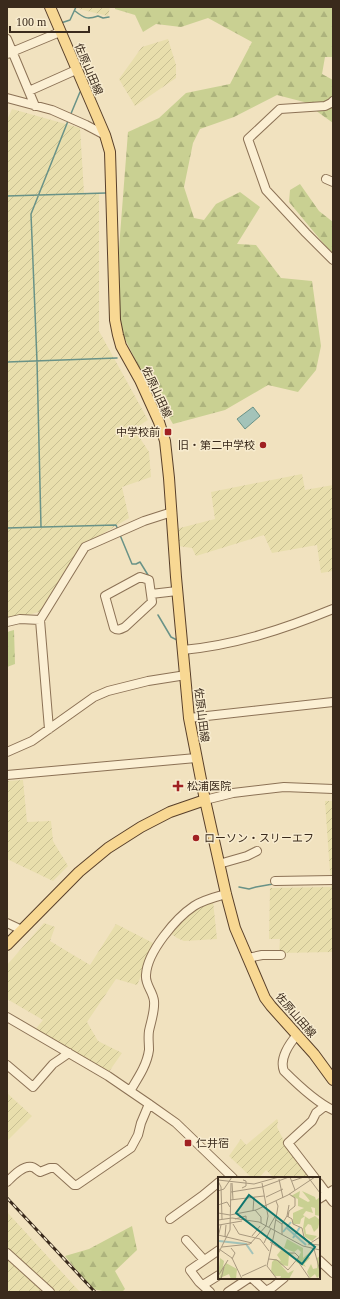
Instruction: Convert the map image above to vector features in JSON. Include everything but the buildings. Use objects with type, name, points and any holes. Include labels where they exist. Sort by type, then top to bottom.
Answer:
[{"type":"main road","name":"佐原山田線","points":[[50,7],[105,135],[110,152],[115,320],[121,346],[140,380],[156,415],[164,441],[172,512],[177,591],[189,718],[196,758],[226,894],[235,928],[265,998],[314,1054],[333,1080]]},
{"type":"main road","points":[[7,945],[79,872],[108,848],[140,827],[164,815],[205,800]]},
{"type":"street","points":[[10,53],[60,32]]},
{"type":"street","points":[[7,39],[10,53],[35,106]]},
{"type":"street","points":[[29,91],[76,70]]},
{"type":"street","points":[[7,98],[52,110],[105,135]]},
{"type":"street","points":[[332,103],[325,106],[280,109],[248,139],[266,190],[333,260]]},
{"type":"street","points":[[50,729],[40,620],[85,547],[144,521],[172,512]]},
{"type":"street","points":[[140,578],[149,580],[151,594],[152,602],[125,627],[120,630],[116,630],[114,628],[105,596],[140,578]]},
{"type":"street","points":[[151,594],[177,591]]},
{"type":"street","points":[[183,650],[200,648],[262,635],[333,609]]},
{"type":"street","points":[[7,622],[20,620],[40,620]]},
{"type":"street","points":[[7,752],[32,741],[94,697],[148,681],[186,675]]},
{"type":"street","points":[[189,718],[333,702]]},
{"type":"street","points":[[7,775],[196,758]]},
{"type":"street","points":[[205,800],[233,793],[284,787],[333,789]]},
{"type":"street","points":[[219,864],[247,856],[257,851]]},
{"type":"street","points":[[276,881],[333,880]]},
{"type":"street","points":[[130,1091],[144,1068],[149,1050],[149,1032],[154,1001],[147,984],[146,974],[153,952],[178,920],[192,907],[209,899],[226,894]]},
{"type":"street","points":[[7,923],[22,930]]},
{"type":"street","points":[[248,958],[262,955],[280,955]]},
{"type":"street","points":[[7,1017],[108,1076],[176,1123],[228,1176]]},
{"type":"street","points":[[297,1035],[287,1048],[283,1068],[291,1078],[325,1106],[333,1110]]},
{"type":"street","points":[[7,1065],[33,1087],[53,1064],[69,1053]]},
{"type":"street","points":[[7,1182],[20,1170],[27,1167],[32,1167],[40,1172],[50,1168],[55,1168],[74,1185],[77,1185],[131,1148],[138,1135],[149,1104]]},
{"type":"street","points":[[314,1177],[288,1143],[312,1121],[316,1113],[325,1106]]},
{"type":"street","points":[[170,1219],[218,1183]]},
{"type":"street","points":[[320,1184],[330,1192],[333,1202]]},
{"type":"street","points":[[320,1199],[330,1192]]},
{"type":"street","points":[[186,1240],[204,1260]]},
{"type":"street","points":[[210,1292],[199,1282],[190,1270],[218,1251]]},
{"type":"street","points":[[7,1253],[50,1292]]},
{"type":"street","points":[[320,1261],[333,1274]]},
{"type":"street","points":[[203,1285],[218,1275]]},
{"type":"street","points":[[228,1292],[248,1279]]},
{"type":"street","points":[[253,1279],[265,1292],[283,1279]]},
{"type":"shaded area","points":[[79,7],[110,7],[108,16],[79,9]]},
{"type":"shaded area","points":[[168,39],[176,65],[176,78],[135,106],[119,79],[142,47]]},
{"type":"shaded area","points":[[12,109],[80,128],[84,193],[99,193],[99,331],[148,420],[134,429],[149,452],[151,477],[122,487],[129,518],[82,546],[42,611],[7,621],[7,120]]},
{"type":"shaded area","points":[[302,474],[305,490],[333,485],[333,571],[321,573],[317,545],[272,553],[264,535],[196,556],[192,548],[178,546],[176,529],[215,519],[211,492]]},
{"type":"shaded area","points":[[23,780],[27,822],[51,821],[53,841],[68,866],[53,881],[7,859],[7,781]]},
{"type":"shaded area","points":[[325,801],[333,801],[333,952],[279,953],[280,939],[269,939],[270,888],[331,887]]},
{"type":"shaded area","points":[[213,901],[217,939],[184,941],[170,933],[183,919],[200,906]]},
{"type":"shaded area","points":[[44,923],[55,927],[50,941],[90,965],[116,924],[155,944],[137,985],[116,979],[87,1022],[98,1041],[122,1053],[108,1073],[34,1031],[43,1020],[7,999],[7,965]]},
{"type":"shaded area","points":[[7,1093],[32,1116],[7,1141]]},
{"type":"shaded area","points":[[277,1119],[277,1127],[285,1143],[312,1177],[273,1177],[266,1170],[260,1177],[251,1177],[229,1156],[241,1139],[246,1145]]},
{"type":"shaded area","points":[[7,1212],[80,1292],[7,1292]]},
{"type":"green space","points":[[115,7],[333,7],[333,57],[325,57],[322,74],[333,80],[333,123],[304,102],[277,95],[234,117],[200,129],[193,143],[184,187],[194,218],[204,220],[216,204],[240,192],[260,207],[237,244],[256,245],[281,278],[312,281],[321,346],[316,370],[298,392],[268,385],[225,410],[173,424],[137,363],[120,329],[117,274],[128,132],[159,118],[186,93],[230,84],[252,42],[208,18],[181,27],[156,24],[143,32],[135,15],[115,9]]},
{"type":"green space","points":[[300,184],[319,211],[333,222],[333,255],[289,202],[290,190]]},
{"type":"green space","points":[[14,630],[15,664],[7,667],[7,632]]},
{"type":"green space","points":[[132,1226],[137,1250],[115,1271],[125,1289],[122,1292],[108,1292],[92,1289],[65,1256],[89,1249]]},
{"type":"water","points":[[253,407],[260,416],[245,429],[237,419]]},
{"type":"waterway","points":[[61,23],[70,20],[76,7]]},
{"type":"waterway","points":[[75,11],[86,18],[98,16],[103,18],[109,17]]},
{"type":"waterway","points":[[70,116],[80,92]]},
{"type":"waterway","points":[[41,527],[37,361],[31,214],[68,121]]},
{"type":"waterway","points":[[7,196],[106,193]]},
{"type":"waterway","points":[[7,362],[117,358]]},
{"type":"waterway","points":[[7,528],[116,525],[118,530]]},
{"type":"waterway","points":[[120,535],[132,564],[140,562],[148,575]]},
{"type":"waterway","points":[[158,615],[171,637],[177,640]]},
{"type":"waterway","points":[[239,887],[249,889],[273,884]]},
{"type":"railway","points":[[7,1198],[95,1292]]},
{"type":"place","name":"中学校前","points":[[168,432]]},
{"type":"place","name":"旧・第二中学校","points":[[263,445]]},
{"type":"place","name":"松浦医院","points":[[178,786]]},
{"type":"place","name":"ローソン・スリーエフ","points":[[196,838]]},
{"type":"place","name":"仁井宿","points":[[188,1143]]}]
